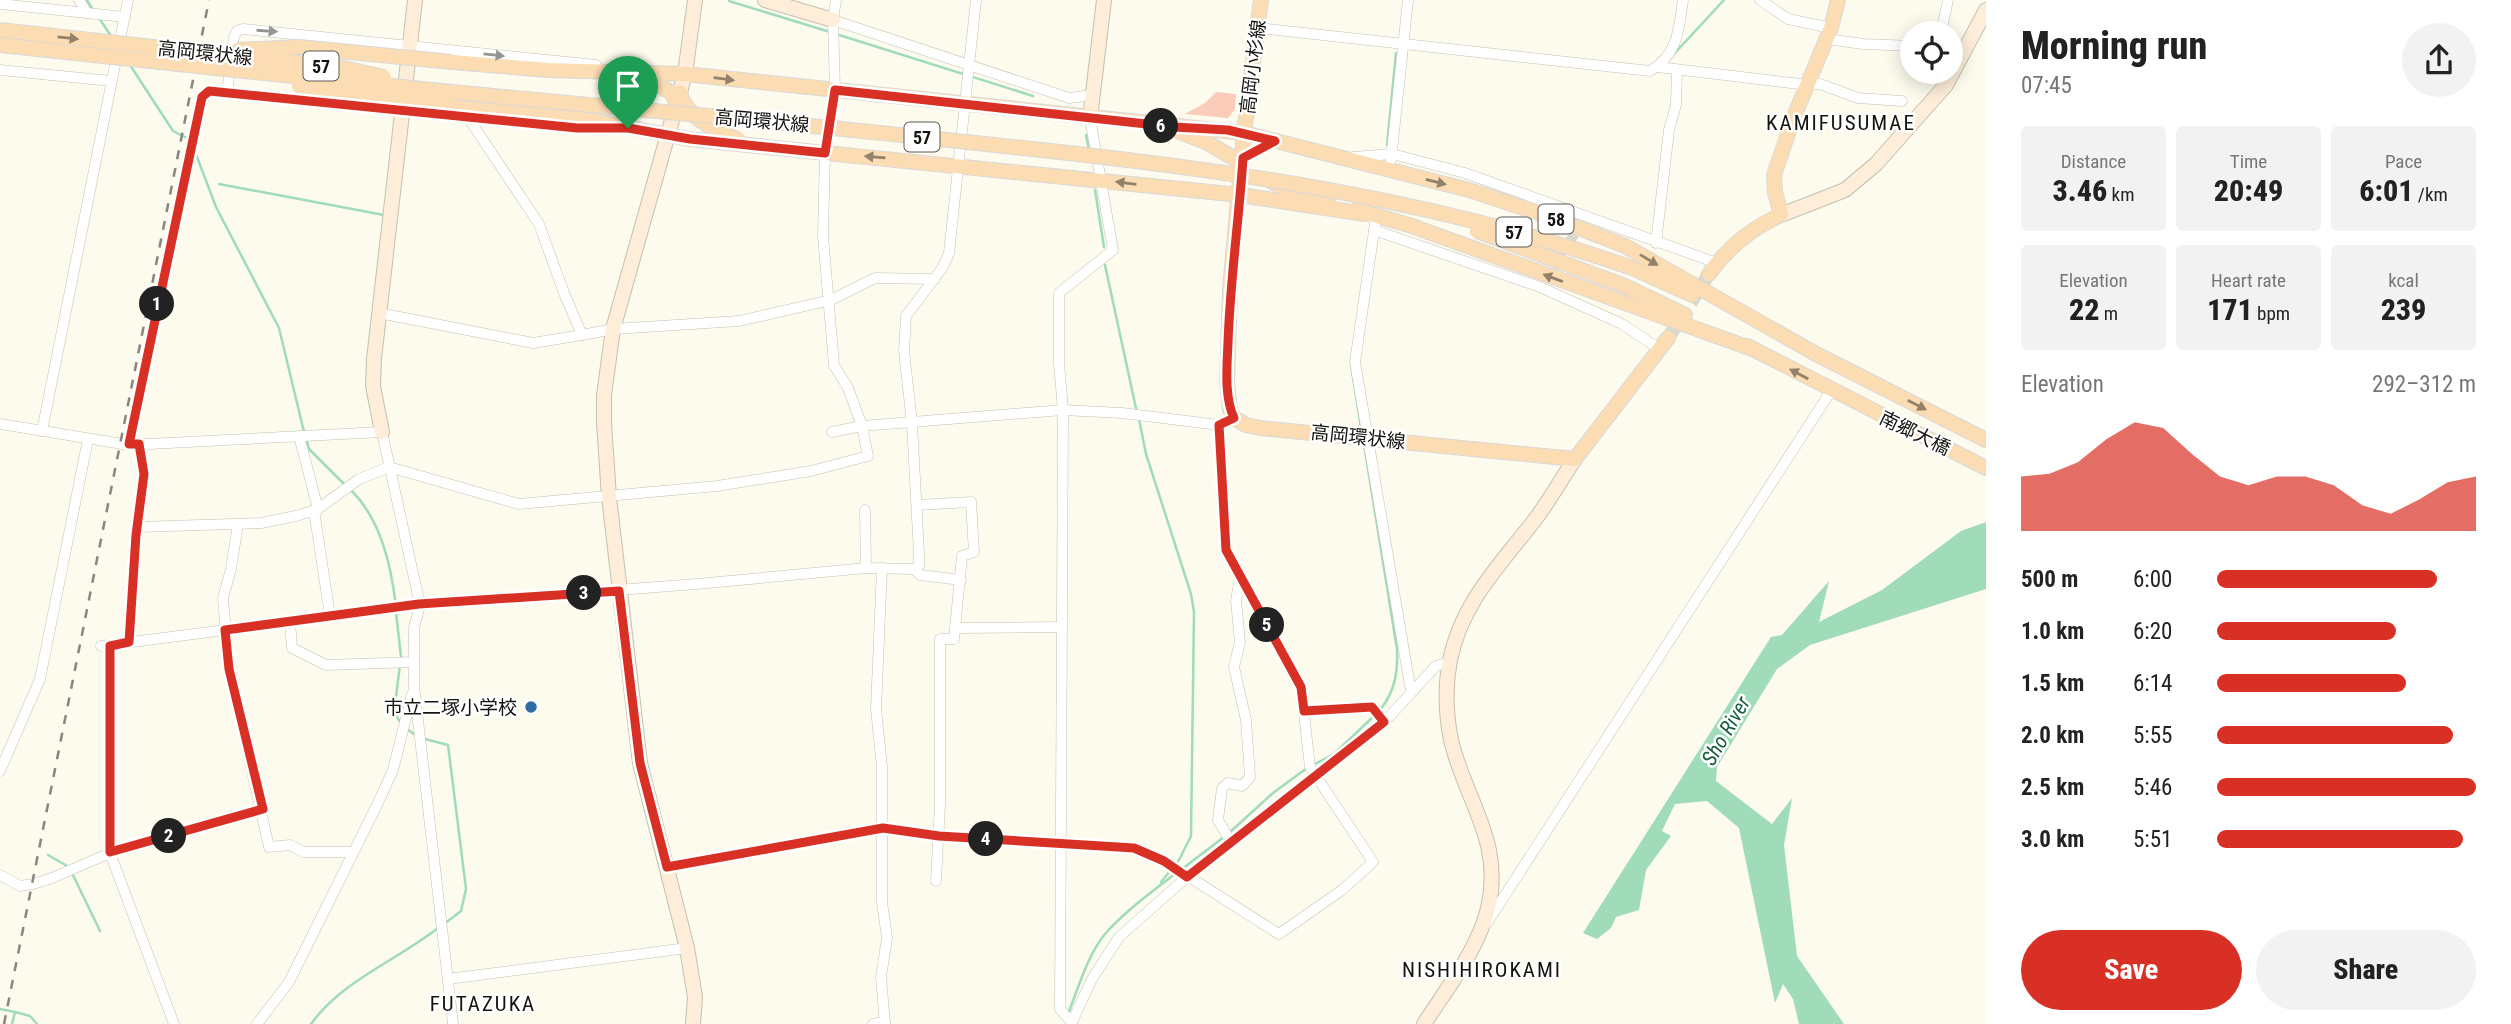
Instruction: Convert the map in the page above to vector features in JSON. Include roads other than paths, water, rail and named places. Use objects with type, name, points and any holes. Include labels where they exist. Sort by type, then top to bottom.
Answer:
[{"type":"main road","name":"高岡小杉線","points":[[1244,133],[1261,0]]},
{"type":"main road","points":[[1713,268],[1735,243],[1760,225],[1782,215],[1774,175],[1829,34],[1838,0]]},
{"type":"main road","name":"高岡環状線","points":[[0,30],[343,68],[448,97]]},
{"type":"main road","name":"高岡環状線","points":[[0,45],[448,97],[849,129],[1191,166],[1393,202],[1556,242],[1632,268],[1816,354]]},
{"type":"main road","name":"57","points":[[190,52],[299,47],[548,70],[685,74],[1244,133]]},
{"type":"main road","points":[[631,73],[672,93],[696,117],[751,145]]},
{"type":"main road","name":"57","points":[[448,97],[555,113],[628,128],[751,145],[958,164],[1240,195]]},
{"type":"main road","points":[[1166,126],[1208,143],[1288,190],[1342,204],[1372,220]]},
{"type":"main road","points":[[1234,418],[1230,410],[1227,382],[1230,289],[1244,133]]},
{"type":"main road","name":"58","points":[[1244,133],[1493,198],[1625,246],[1816,354]]},
{"type":"main road","points":[[1194,192],[1242,165],[1275,141]]},
{"type":"main road","points":[[1240,195],[1409,225],[1755,350],[1837,394]]},
{"type":"main road","name":"高岡環状線","points":[[1393,202],[1625,286],[1755,350]]},
{"type":"main road","points":[[1575,459],[1664,344]]},
{"type":"main road","name":"南郷大橋","points":[[1816,354],[1986,440]]},
{"type":"main road","name":"南郷大橋","points":[[1837,394],[1986,468]]},
{"type":"main road","name":"高岡環状線","points":[[1234,418],[1246,425],[1260,428],[1575,459]]},
{"type":"street","points":[[79,0],[87,13]]},
{"type":"street","points":[[42,431],[128,0]]},
{"type":"street","points":[[415,0],[373,386],[419,604],[414,628],[414,686],[453,1024]]},
{"type":"street","points":[[693,1024],[695,997],[687,948],[640,763],[609,497],[604,394],[613,329],[685,74],[695,0]]},
{"type":"street","points":[[765,0],[1069,98],[1092,95]]},
{"type":"street","points":[[137,527],[261,523],[316,510],[359,479],[389,467],[519,504],[717,486],[811,471],[869,456],[862,426],[848,388],[834,365],[831,300],[823,236],[825,153],[835,90],[833,20],[836,0]]},
{"type":"street","points":[[174,1024],[110,852],[106,646],[419,604],[619,591],[866,568],[914,569],[919,566],[912,423],[904,351],[906,316],[935,279],[949,253],[976,0]]},
{"type":"street","points":[[1104,0],[1090,118],[1112,250],[1059,293],[1059,363],[1063,410],[1060,1009],[1071,1023],[1092,979],[1119,937],[1187,877],[1384,722],[1436,666],[1450,662]]},
{"type":"street","points":[[1390,170],[1408,0]]},
{"type":"street","points":[[1258,29],[1650,71],[1658,67],[1678,40],[1683,0]]},
{"type":"street","points":[[1760,0],[1788,19],[1829,34],[1863,44],[1900,45]]},
{"type":"street","points":[[1944,21],[1948,0]]},
{"type":"street","points":[[0,4],[125,17]]},
{"type":"street","points":[[1782,215],[1845,190],[1876,164],[1946,85],[1986,9]]},
{"type":"street","points":[[1971,36],[1986,22]]},
{"type":"street","points":[[227,92],[237,32],[243,29],[605,66],[631,73]]},
{"type":"street","points":[[313,101],[318,36]]},
{"type":"street","points":[[1658,67],[1808,85],[1821,84],[1858,98],[1902,101]]},
{"type":"street","points":[[0,70],[111,81]]},
{"type":"street","points":[[1656,243],[1669,130],[1676,105],[1677,71]]},
{"type":"street","points":[[129,642],[137,527],[144,474],[134,444],[202,97],[209,91],[227,92],[577,128],[628,128]]},
{"type":"street","points":[[467,116],[539,224],[582,335]]},
{"type":"street","points":[[1340,158],[1392,154],[1465,173],[1607,222],[1713,268]]},
{"type":"street","points":[[1414,690],[1410,685],[1355,362],[1372,220],[1540,287],[1664,344]]},
{"type":"street","points":[[379,313],[533,344],[613,329],[739,321],[831,300],[875,278],[935,279]]},
{"type":"street","points":[[1424,1024],[1479,935],[1837,394]]},
{"type":"street","points":[[832,432],[862,426],[1063,410],[1122,413],[1219,425],[1234,418]]},
{"type":"street","points":[[0,424],[134,444],[382,432]]},
{"type":"street","points":[[667,867],[883,828],[939,836],[1134,848],[1164,861],[1279,934],[1342,891],[1373,862],[1310,767],[1301,687],[1226,550],[1219,425]]},
{"type":"street","points":[[299,436],[316,510],[330,617]]},
{"type":"street","points":[[0,771],[40,679],[88,439]]},
{"type":"street","points":[[1479,935],[1488,908],[1492,864],[1484,824],[1452,741],[1447,711],[1450,662],[1466,612],[1479,590],[1538,516],[1575,459]]},
{"type":"street","points":[[917,505],[971,502],[974,552],[962,556],[954,639],[940,639],[939,836],[936,881]]},
{"type":"street","points":[[865,510],[866,568]]},
{"type":"street","points":[[238,524],[223,598],[225,630],[229,669],[263,809],[269,846],[290,845],[303,852],[353,852]]},
{"type":"street","points":[[873,1024],[885,1023],[881,977],[887,938],[881,902],[882,767],[876,709],[882,568]]},
{"type":"street","points":[[914,569],[920,575],[961,580]]},
{"type":"street","points":[[1231,842],[1218,820],[1222,788],[1228,783],[1242,786],[1250,778],[1246,720],[1234,667],[1240,642],[1236,601],[1240,576]]},
{"type":"street","points":[[290,622],[292,648],[326,665],[414,662]]},
{"type":"street","points":[[956,628],[1061,627]]},
{"type":"street","points":[[257,1024],[296,970],[393,770],[414,686]]},
{"type":"street","points":[[1304,711],[1372,707],[1384,722]]},
{"type":"street","points":[[1,874],[20,886],[33,884],[110,852],[263,809]]},
{"type":"street","points":[[448,979],[687,948]]},
{"type":"street","points":[[267,1012],[271,1024]]},
{"type":"water","name":"Sho River","points":[[1986,522],[1986,589],[1810,645],[1777,669],[1717,767],[1716,781],[1772,824],[1792,798],[1784,845],[1797,956],[1844,1024],[1799,1024],[1793,999],[1783,984],[1775,1003],[1739,828],[1707,801],[1675,804],[1662,831],[1671,836],[1646,870],[1639,910],[1616,917],[1611,928],[1597,939],[1583,933],[1771,637],[1782,635],[1829,581],[1819,622],[1882,590],[1961,531]]},
{"type":"waterway","points":[[87,0],[93,10]]},
{"type":"waterway","points":[[1674,54],[1724,0]]},
{"type":"waterway","points":[[729,1],[830,32]]},
{"type":"waterway","points":[[99,18],[111,36]]},
{"type":"waterway","points":[[836,34],[1033,96]]},
{"type":"waterway","points":[[1387,145],[1396,53],[1399,53]]},
{"type":"waterway","points":[[130,65],[173,131],[191,140]]},
{"type":"waterway","points":[[1086,135],[1089,150]]},
{"type":"waterway","points":[[194,149],[216,207],[279,328],[304,432]]},
{"type":"waterway","points":[[219,184],[384,215]]},
{"type":"waterway","points":[[1095,190],[1104,247]]},
{"type":"waterway","points":[[1105,265],[1137,413]]},
{"type":"waterway","points":[[1351,364],[1362,434]]},
{"type":"waterway","points":[[1139,419],[1146,454],[1191,594],[1194,612],[1191,836],[1179,860],[1161,882]]},
{"type":"waterway","points":[[306,438],[309,449],[346,486]]},
{"type":"waterway","points":[[1364,444],[1397,649],[1394,681],[1380,710]]},
{"type":"waterway","points":[[351,490],[370,515],[383,544],[396,606]]},
{"type":"waterway","points":[[396,612],[401,657],[394,712],[402,725]]},
{"type":"waterway","points":[[1313,765],[1334,754],[1375,715]]},
{"type":"waterway","points":[[407,729],[418,737]]},
{"type":"waterway","points":[[425,739],[448,745],[466,889],[461,911],[444,924]]},
{"type":"waterway","points":[[1229,833],[1273,793],[1307,768]]},
{"type":"waterway","points":[[1182,869],[1224,837]]},
{"type":"waterway","points":[[48,855],[69,867]]},
{"type":"waterway","points":[[72,873],[100,931]]},
{"type":"waterway","points":[[1068,1014],[1088,962],[1105,934],[1176,873]]},
{"type":"waterway","points":[[311,1024],[338,995],[438,928]]},
{"type":"waterway","points":[[0,1009],[15,1012]]},
{"type":"waterway","points":[[12,1024],[15,1012],[30,1016],[37,1024]]},
{"type":"tunnel","points":[[1544,280],[1582,223]]},
{"type":"tunnel","points":[[1668,338],[1709,274]]},
{"type":"railway","points":[[4,1024],[209,0]]},
{"type":"place","name":"市立二塚小学校","points":[[531,707]]},
{"type":"district","name":"KAMIFUSUMAE","points":[[1841,123]]},
{"type":"district","name":"NISHIHIROKAMI","points":[[1482,970]]},
{"type":"district","name":"FUTAZUKA","points":[[483,1004]]}]
